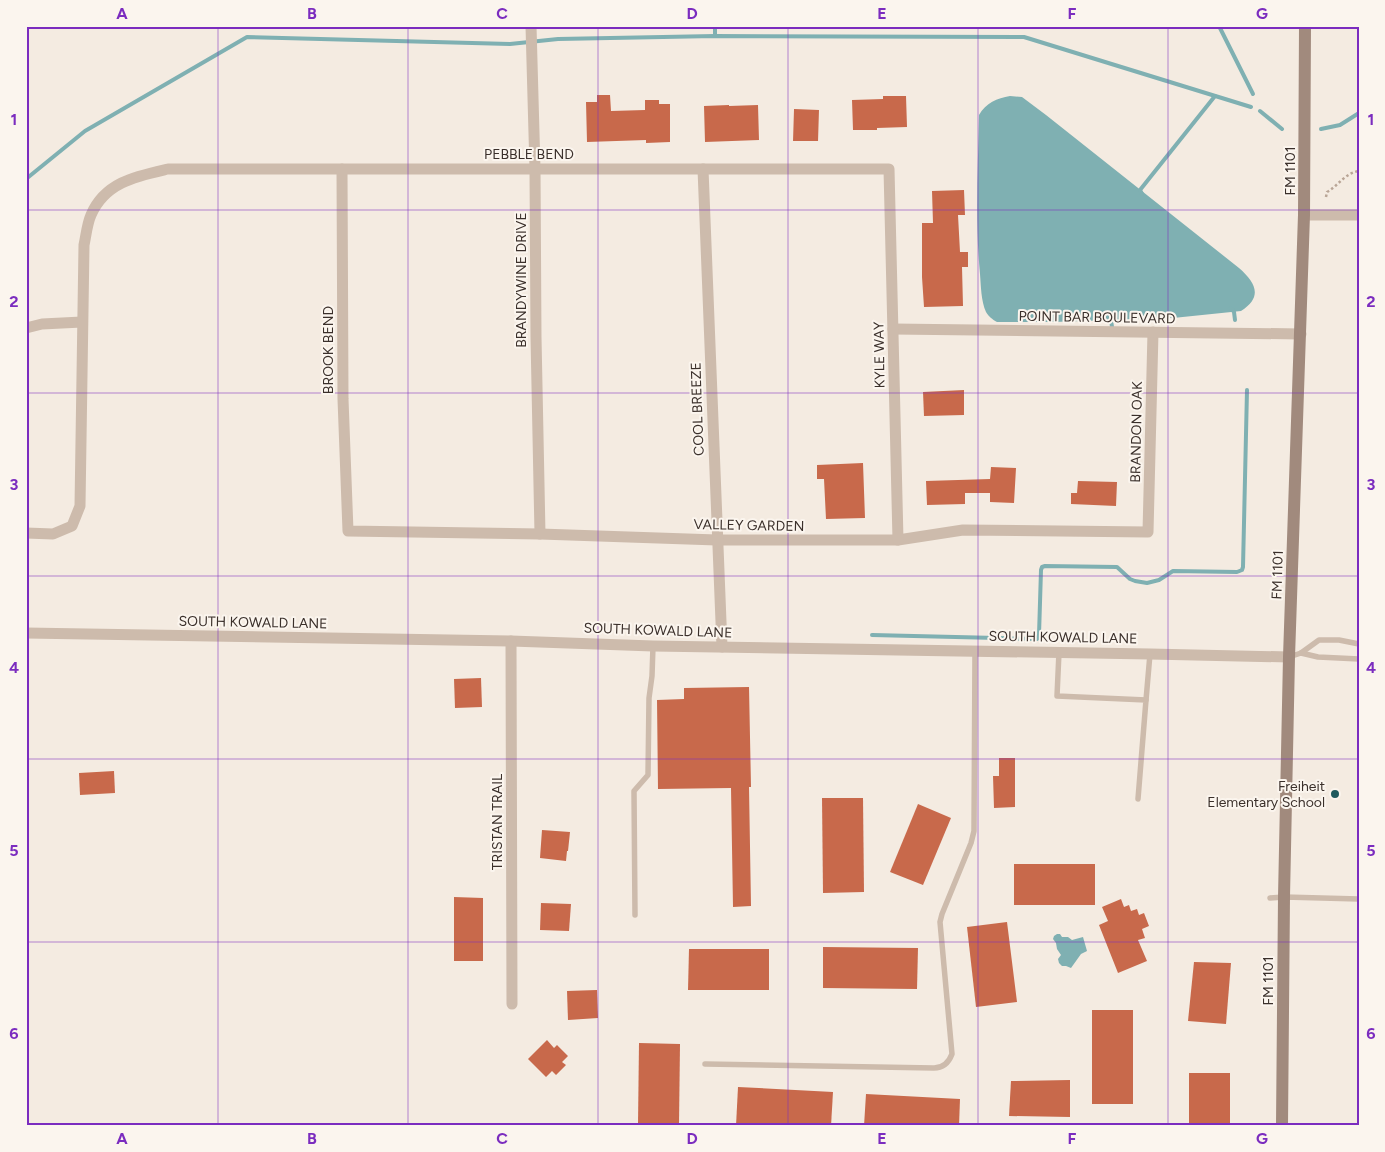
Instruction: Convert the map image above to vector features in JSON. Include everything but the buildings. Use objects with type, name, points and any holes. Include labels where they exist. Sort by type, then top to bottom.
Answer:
[{"type":"main road","name":"FM 1101","points":[[1282,1126],[1284,897],[1295,656],[1304,215],[1305,26]]},
{"type":"street","name":"BRANDYWINE DRIVE","points":[[531,26],[540,534]]},
{"type":"street","name":"PEBBLE BEND","points":[[26,533],[52,534],[72,526],[80,506],[84,245],[90,216],[100,199],[112,188],[132,177],[168,169],[890,169]]},
{"type":"street","name":"BROOK BEND","points":[[342,169],[343,399],[348,531]]},
{"type":"street","name":"COOL BREEZE","points":[[704,169],[722,647]]},
{"type":"street","name":"KYLE WAY","points":[[890,169],[898,540]]},
{"type":"street","points":[[1304,215],[1359,215]]},
{"type":"street","points":[[26,328],[42,324],[82,322]]},
{"type":"street","name":"POINT BAR BOULEVARD","points":[[893,329],[1301,334]]},
{"type":"street","name":"BRANDON OAK","points":[[1148,532],[1153,332]]},
{"type":"street","name":"VALLEY GARDEN","points":[[348,531],[540,534],[717,540],[898,540],[963,530],[1148,532]]},
{"type":"street","name":"SOUTH KOWALD LANE","points":[[26,633],[511,641],[653,646],[1295,656]]},
{"type":"street","name":"TRISTAN TRAIL","points":[[511,641],[512,1004]]},
{"type":"lane","points":[[1295,656],[1319,640],[1339,640],[1359,644]]},
{"type":"lane","points":[[635,915],[634,791],[648,775],[649,698],[653,646]]},
{"type":"lane","points":[[705,1064],[939,1068],[950,1059],[952,1054],[940,922],[974,831],[975,651]]},
{"type":"lane","points":[[1059,652],[1057,696],[1146,700]]},
{"type":"lane","points":[[1138,800],[1150,654]]},
{"type":"lane","points":[[1295,656],[1359,660]]},
{"type":"lane","points":[[1270,898],[1359,899]]},
{"type":"path","points":[[1326,197],[1327,192],[1335,187],[1347,174],[1359,171]]},
{"type":"water","points":[[1010,96],[1022,97],[1046,115],[1239,268],[1250,279],[1255,290],[1255,295],[1248,306],[1241,311],[1173,318],[997,322],[991,318],[986,312],[983,303],[978,254],[979,115],[992,102]]},
{"type":"water","points":[[1057,934],[1072,940],[1083,937],[1087,951],[1081,954],[1071,968],[1062,966],[1059,963],[1058,959],[1061,955],[1053,939]]},
{"type":"waterway","points":[[715,26],[715,36]]},
{"type":"waterway","points":[[1219,26],[1253,94]]},
{"type":"waterway","points":[[26,179],[85,131],[247,37],[510,44],[558,39],[715,36],[1024,37],[1251,107]]},
{"type":"waterway","points":[[1142,194],[1140,190],[1215,96]]},
{"type":"waterway","points":[[1260,111],[1282,129]]},
{"type":"waterway","points":[[1321,129],[1340,125],[1359,113]]},
{"type":"waterway","points":[[1231,308],[1234,312],[1235,320]]},
{"type":"waterway","points":[[1112,315],[1112,327]]},
{"type":"waterway","points":[[872,635],[1037,639],[1039,635],[1041,570],[1045,566],[1117,567],[1130,579],[1147,583],[1159,580],[1173,571],[1237,572],[1242,570],[1247,390]]},
{"type":"place","name":"Freiheit Elementary School","points":[[1335,794]]}]
